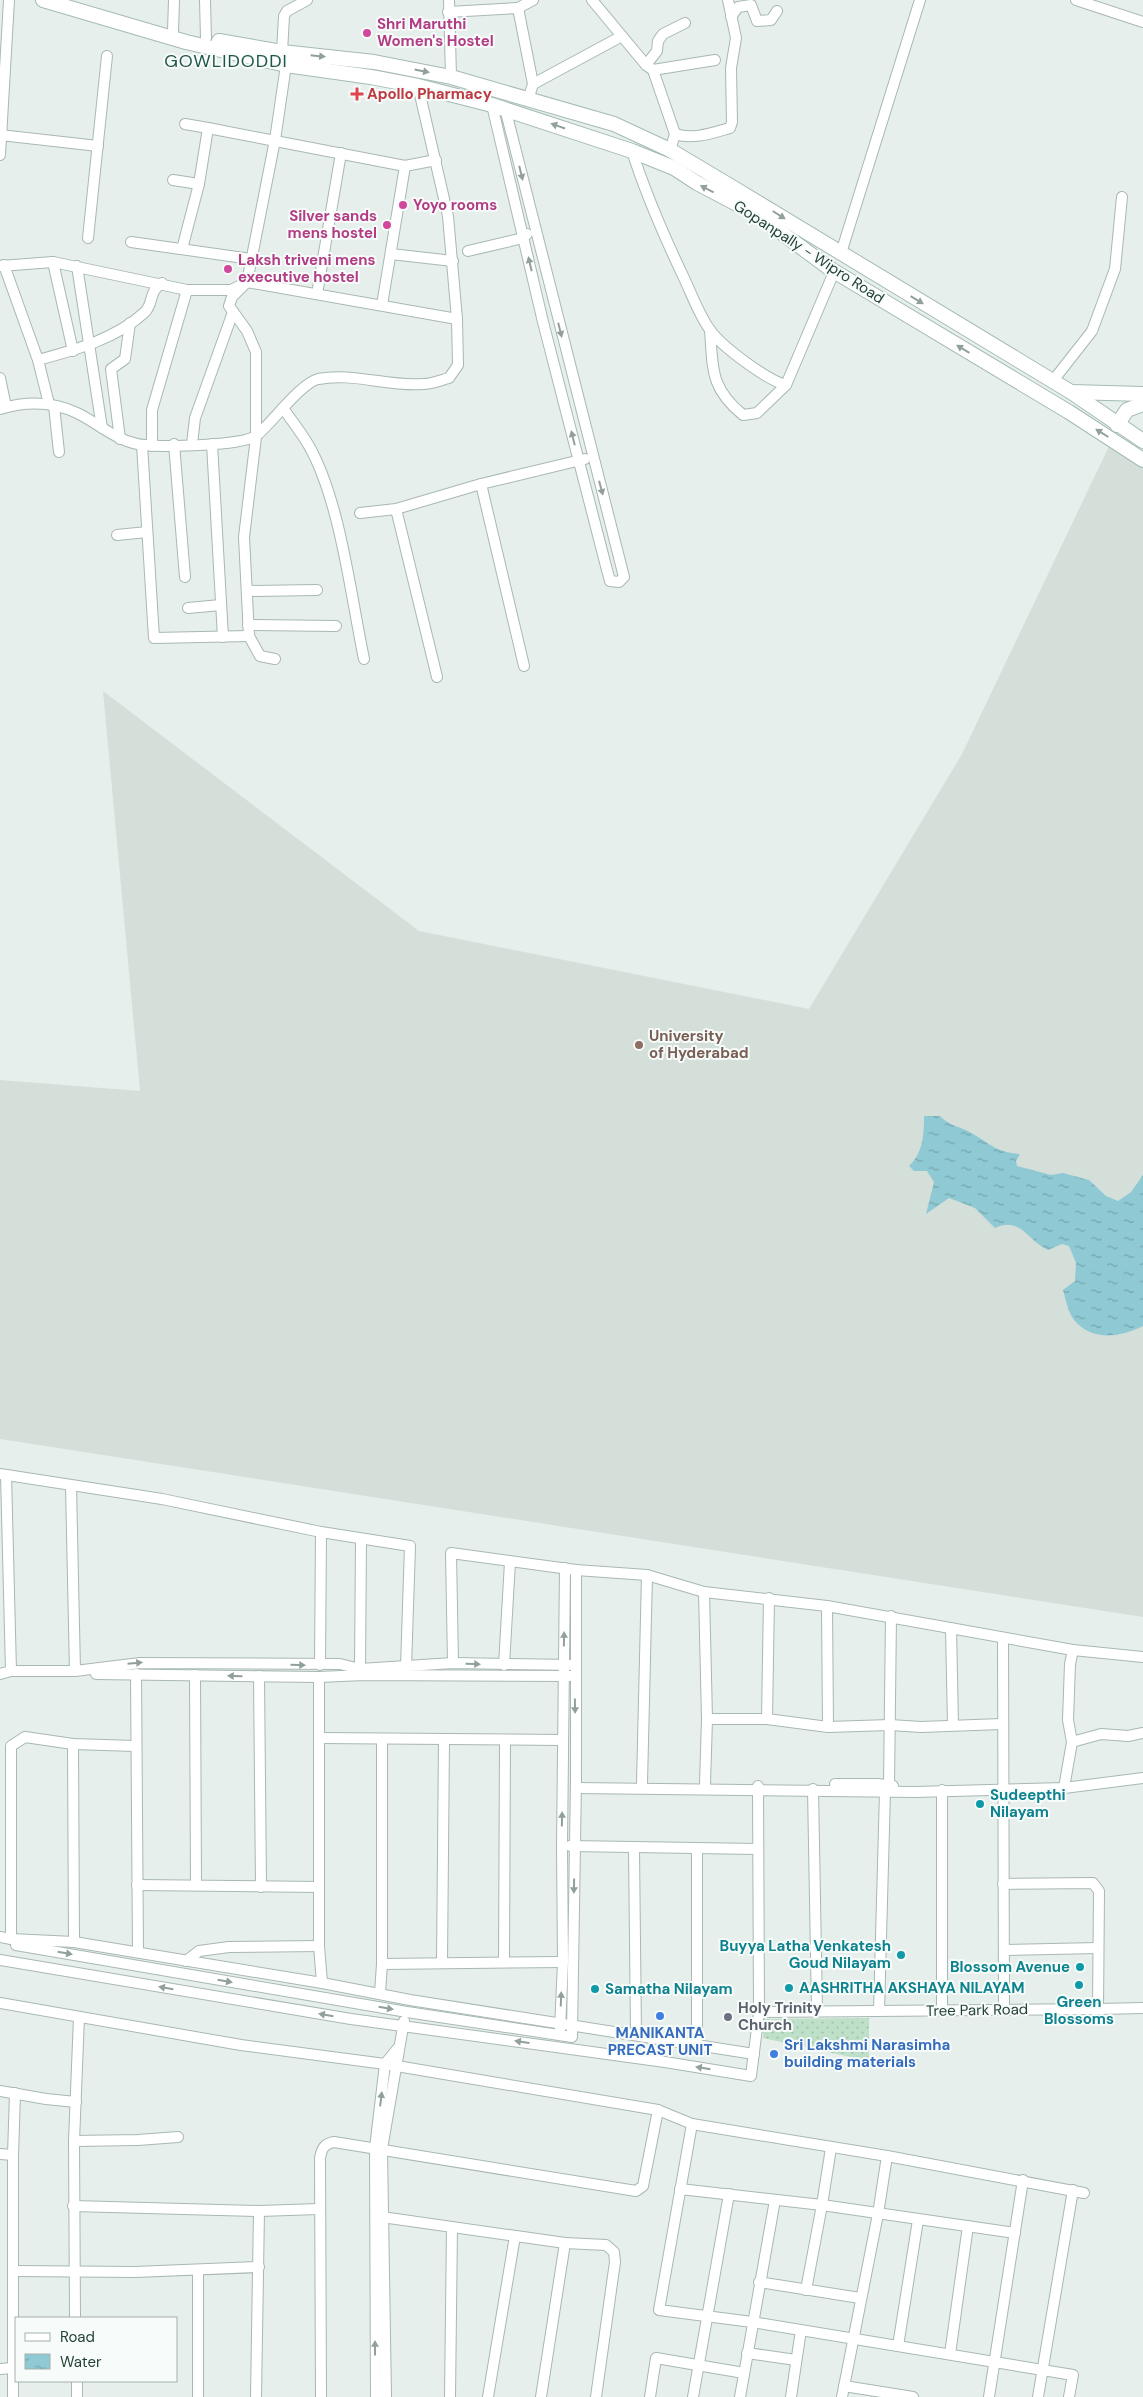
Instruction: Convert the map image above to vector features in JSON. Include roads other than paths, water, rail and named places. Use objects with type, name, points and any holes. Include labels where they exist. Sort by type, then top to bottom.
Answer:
[{"type":"main road","name":"Gopanpally - Wipro Road","points":[[43,0],[186,42],[284,58],[374,62],[451,77],[614,124],[670,150],[1071,392],[1143,441]]},
{"type":"main road","name":"Gopanpally - Wipro Road","points":[[72,1],[173,32],[418,86],[498,106],[632,151],[674,168],[697,184],[756,214],[834,272],[1069,412],[1143,460]]},
{"type":"main road","points":[[371,77],[374,62]]},
{"type":"main road","points":[[1071,392],[1143,394]]},
{"type":"main road","points":[[1117,425],[1128,410],[1143,404]]},
{"type":"street","points":[[0,155],[9,0]]},
{"type":"street","points":[[173,32],[174,0]]},
{"type":"street","points":[[205,0],[206,38]]},
{"type":"street","points":[[275,660],[260,656],[249,636],[244,537],[256,437],[256,352],[247,331],[229,306],[232,297],[247,282],[274,140],[284,58],[284,16],[286,11],[305,0]]},
{"type":"street","points":[[449,0],[451,77]]},
{"type":"street","points":[[448,12],[518,8],[534,0]]},
{"type":"street","points":[[592,0],[650,67],[675,134],[670,150]]},
{"type":"street","points":[[675,134],[684,137],[730,128],[734,116],[732,68],[736,38],[730,17],[728,0]]},
{"type":"street","points":[[841,253],[920,0]]},
{"type":"street","points":[[1076,0],[1143,22]]},
{"type":"street","points":[[730,17],[738,7],[751,5],[757,21],[771,20],[777,11]]},
{"type":"street","points":[[518,8],[533,84],[528,100]]},
{"type":"street","points":[[650,67],[662,34],[685,23]]},
{"type":"street","points":[[533,84],[622,36]]},
{"type":"street","points":[[88,238],[108,56]]},
{"type":"street","points":[[650,67],[714,60]]},
{"type":"street","points":[[0,378],[3,408],[34,402],[52,405],[77,412],[120,439],[147,445],[242,442],[256,437],[282,408],[315,380],[336,377],[423,384],[449,378],[458,365],[453,261],[448,216],[418,86]]},
{"type":"street","points":[[498,106],[534,226],[624,577],[619,582],[610,581],[579,461],[524,238],[498,106]]},
{"type":"street","points":[[184,124],[405,166],[436,160]]},
{"type":"street","points":[[182,248],[199,184],[208,128]]},
{"type":"street","points":[[1,135],[98,146]]},
{"type":"street","points":[[632,151],[645,193],[710,330],[742,359],[777,383],[786,385]]},
{"type":"street","points":[[317,294],[341,153]]},
{"type":"street","points":[[382,305],[405,166]]},
{"type":"street","points":[[173,180],[199,184]]},
{"type":"street","points":[[1052,382],[1092,331],[1115,269],[1122,197]]},
{"type":"street","points":[[468,251],[524,238],[534,226]]},
{"type":"street","points":[[131,242],[251,259]]},
{"type":"street","points":[[391,254],[453,261]]},
{"type":"street","points":[[59,452],[52,405],[38,360],[2,265],[53,262],[162,283],[186,290],[232,290],[247,282],[457,319]]},
{"type":"street","points":[[53,262],[73,351]]},
{"type":"street","points":[[77,266],[102,428]]},
{"type":"street","points":[[710,330],[713,377],[732,406],[743,415],[757,413],[786,385],[834,272]]},
{"type":"street","points":[[38,360],[73,351],[115,333],[146,311],[154,288],[162,283]]},
{"type":"street","points":[[186,290],[152,410],[147,445],[148,532],[154,638],[249,636]]},
{"type":"street","points":[[192,444],[195,418],[233,312]]},
{"type":"street","points":[[120,439],[111,369],[125,359],[130,323]]},
{"type":"street","points":[[282,408],[309,446],[323,478],[337,526],[364,659]]},
{"type":"street","points":[[174,444],[185,577]]},
{"type":"street","points":[[212,444],[223,637]]},
{"type":"street","points":[[360,513],[396,509],[481,484],[593,457]]},
{"type":"street","points":[[481,484],[524,666]]},
{"type":"street","points":[[396,509],[437,678]]},
{"type":"street","points":[[117,535],[148,532]]},
{"type":"street","points":[[247,592],[317,590]]},
{"type":"street","points":[[188,608],[221,606]]},
{"type":"street","points":[[248,625],[336,626]]},
{"type":"street","points":[[11,1671],[3,1474],[162,1499],[321,1532],[410,1546],[406,1667]]},
{"type":"street","points":[[71,1486],[75,1671]]},
{"type":"street","points":[[320,1665],[321,1532]]},
{"type":"street","points":[[360,1670],[361,1539]]},
{"type":"street","points":[[453,1663],[451,1553],[570,1569],[647,1575],[704,1592],[827,1606],[1073,1650],[1143,1657]]},
{"type":"street","points":[[504,1664],[510,1562]]},
{"type":"street","points":[[570,1569],[575,1665],[576,1784],[572,2032],[570,2049]]},
{"type":"street","points":[[558,2047],[563,1962],[564,1671],[570,1569]]},
{"type":"street","points":[[642,1783],[647,1575]]},
{"type":"street","points":[[704,1592],[706,1719],[704,1784]]},
{"type":"street","points":[[767,1719],[769,1598]]},
{"type":"street","points":[[827,1606],[828,1727]]},
{"type":"street","points":[[880,2011],[890,1725],[891,1616]]},
{"type":"street","points":[[951,1628],[953,1725]]},
{"type":"street","points":[[1003,1638],[1004,2010]]},
{"type":"street","points":[[1064,1788],[1072,1742],[1068,1720],[1070,1664],[1073,1650]]},
{"type":"street","points":[[0,1674],[11,1671],[75,1671],[140,1662],[340,1664],[360,1670],[453,1663],[504,1664],[564,1671],[574,1676]]},
{"type":"street","points":[[340,1664],[340,1676]]},
{"type":"street","points":[[0,1678],[12,1675],[136,1674],[319,1677],[564,1671],[575,1665]]},
{"type":"street","points":[[136,1674],[135,1746],[138,1952]]},
{"type":"street","points":[[196,1675],[196,1885]]},
{"type":"street","points":[[259,1676],[262,1888]]},
{"type":"street","points":[[319,1677],[319,1946],[322,1983]]},
{"type":"street","points":[[706,1719],[767,1719],[828,1727],[1002,1724]]},
{"type":"street","points":[[1072,1742],[1100,1734],[1128,1736],[1143,1733]]},
{"type":"street","points":[[11,1939],[12,1746],[25,1737],[73,1744],[135,1746]]},
{"type":"street","points":[[320,1738],[563,1740]]},
{"type":"street","points":[[380,1993],[382,1964],[382,1739]]},
{"type":"street","points":[[442,1964],[444,1739]]},
{"type":"street","points":[[504,1962],[505,1740]]},
{"type":"street","points":[[73,1744],[74,1942]]},
{"type":"street","points":[[576,1784],[704,1784],[758,1788],[803,1787],[847,1783],[915,1792],[1003,1788],[1064,1788],[1143,1778]]},
{"type":"street","points":[[563,1782],[576,1784],[758,1788],[887,1788]]},
{"type":"street","points":[[0,1960],[403,2026],[751,2076],[758,2012],[758,1788]]},
{"type":"street","points":[[813,1789],[817,2012]]},
{"type":"street","points":[[942,1790],[942,2010]]},
{"type":"street","points":[[562,1846],[634,1849],[758,1849]]},
{"type":"street","points":[[634,1849],[636,2035]]},
{"type":"street","points":[[697,1849],[697,2045]]},
{"type":"street","points":[[1003,1884],[1093,1883],[1097,1886],[1099,1891],[1098,2009]]},
{"type":"street","points":[[137,1885],[262,1888],[319,1887]]},
{"type":"street","points":[[0,1936],[11,1939],[74,1942],[138,1952],[380,1993],[410,2000],[560,2024],[572,2032]]},
{"type":"street","points":[[0,1942],[407,2012],[560,2035],[572,2032],[636,2035],[754,2054]]},
{"type":"street","points":[[186,1961],[199,1952],[229,1947],[319,1946]]},
{"type":"street","points":[[1004,1950],[1098,1948]]},
{"type":"street","points":[[382,1964],[563,1962]]},
{"type":"street","points":[[376,2397],[378,2148],[386,2064],[398,2048],[410,2000]]},
{"type":"street","points":[[0,2003],[241,2045],[386,2064],[396,2068],[658,2110],[692,2124],[887,2156],[1084,2192]]},
{"type":"street","name":"Tree Park Road","points":[[758,2012],[1143,2008]]},
{"type":"street","points":[[75,2317],[74,2141],[80,2017]]},
{"type":"street","points":[[386,2397],[382,2217],[378,2148],[400,2056],[398,2048]]},
{"type":"street","points":[[0,2091],[76,2102]]},
{"type":"street","points":[[13,2397],[13,2155],[15,2093]]},
{"type":"street","points":[[322,2397],[319,2209],[322,2149],[334,2142],[627,2192],[636,2191],[643,2186],[658,2110]]},
{"type":"street","points":[[692,2124],[659,2310],[752,2322],[1073,2375],[1069,2397]]},
{"type":"street","points":[[74,2141],[178,2137]]},
{"type":"street","points":[[806,2290],[831,2148]]},
{"type":"street","points":[[0,2154],[13,2155]]},
{"type":"street","points":[[842,2397],[878,2214],[887,2156]]},
{"type":"street","points":[[989,2397],[1023,2180]]},
{"type":"street","points":[[680,2188],[822,2205],[918,2220],[1015,2232]]},
{"type":"street","points":[[1038,2397],[1072,2190]]},
{"type":"street","points":[[693,2397],[729,2194]]},
{"type":"street","points":[[740,2397],[775,2200]]},
{"type":"street","points":[[74,2206],[259,2211],[319,2209]]},
{"type":"street","points":[[256,2397],[259,2211]]},
{"type":"street","points":[[382,2217],[565,2243],[606,2246],[614,2252],[615,2262],[596,2397]]},
{"type":"street","points":[[898,2346],[918,2220]]},
{"type":"street","points":[[450,2397],[452,2226]]},
{"type":"street","points":[[950,2354],[968,2226]]},
{"type":"street","points":[[488,2397],[515,2236]]},
{"type":"street","points":[[541,2397],[565,2243]]},
{"type":"street","points":[[13,2271],[198,2270],[259,2266]]},
{"type":"street","points":[[198,2270],[198,2397]]},
{"type":"street","points":[[759,2282],[860,2298]]},
{"type":"street","points":[[790,2397],[801,2330]]},
{"type":"street","points":[[747,2353],[796,2360]]},
{"type":"street","points":[[650,2397],[656,2358],[744,2374]]},
{"type":"street","points":[[0,2369],[13,2368]]},
{"type":"street","points":[[77,2382],[78,2397]]},
{"type":"street","points":[[844,2386],[914,2397]]},
{"type":"water","points":[[924,1116],[940,1116],[948,1123],[971,1133],[1002,1151],[1020,1154],[1016,1161],[1017,1166],[1051,1175],[1063,1173],[1089,1180],[1106,1196],[1118,1201],[1131,1192],[1143,1175],[1143,1326],[1125,1333],[1107,1335],[1089,1332],[1074,1320],[1063,1290],[1075,1281],[1076,1263],[1069,1246],[1062,1244],[1048,1250],[1017,1227],[1004,1225],[995,1228],[975,1208],[949,1198],[926,1214],[934,1182],[927,1171],[914,1171],[909,1166],[920,1149],[923,1137]]},
{"type":"place","name":"Shri Maruthi Women's Hostel","points":[[367,33]]},
{"type":"place","name":"Apollo Pharmacy","points":[[357,94]]},
{"type":"place","name":"Yoyo rooms","points":[[403,205]]},
{"type":"place","name":"Silver sands mens hostel","points":[[387,225]]},
{"type":"place","name":"Laksh triveni mens executive hostel","points":[[228,269]]},
{"type":"place","name":"University of Hyderabad","points":[[639,1045]]},
{"type":"place","name":"Sudeepthi Nilayam","points":[[980,1804]]},
{"type":"place","name":"Buyya Latha Venkatesh Goud Nilayam","points":[[901,1955]]},
{"type":"place","name":"Blossom Avenue","points":[[1080,1967]]},
{"type":"place","name":"Green Blossoms","points":[[1079,1985]]},
{"type":"place","name":"AASHRITHA AKSHAYA NILAYAM","points":[[789,1988]]},
{"type":"place","name":"Samatha Nilayam","points":[[595,1989]]},
{"type":"place","name":"MANIKANTA PRECAST UNIT","points":[[660,2016]]},
{"type":"place","name":"Holy Trinity Church","points":[[728,2017]]},
{"type":"place","name":"Sri Lakshmi Narasimha building materials","points":[[774,2054]]},
{"type":"district","name":"GOWLIDODDI","points":[[226,61]]}]
